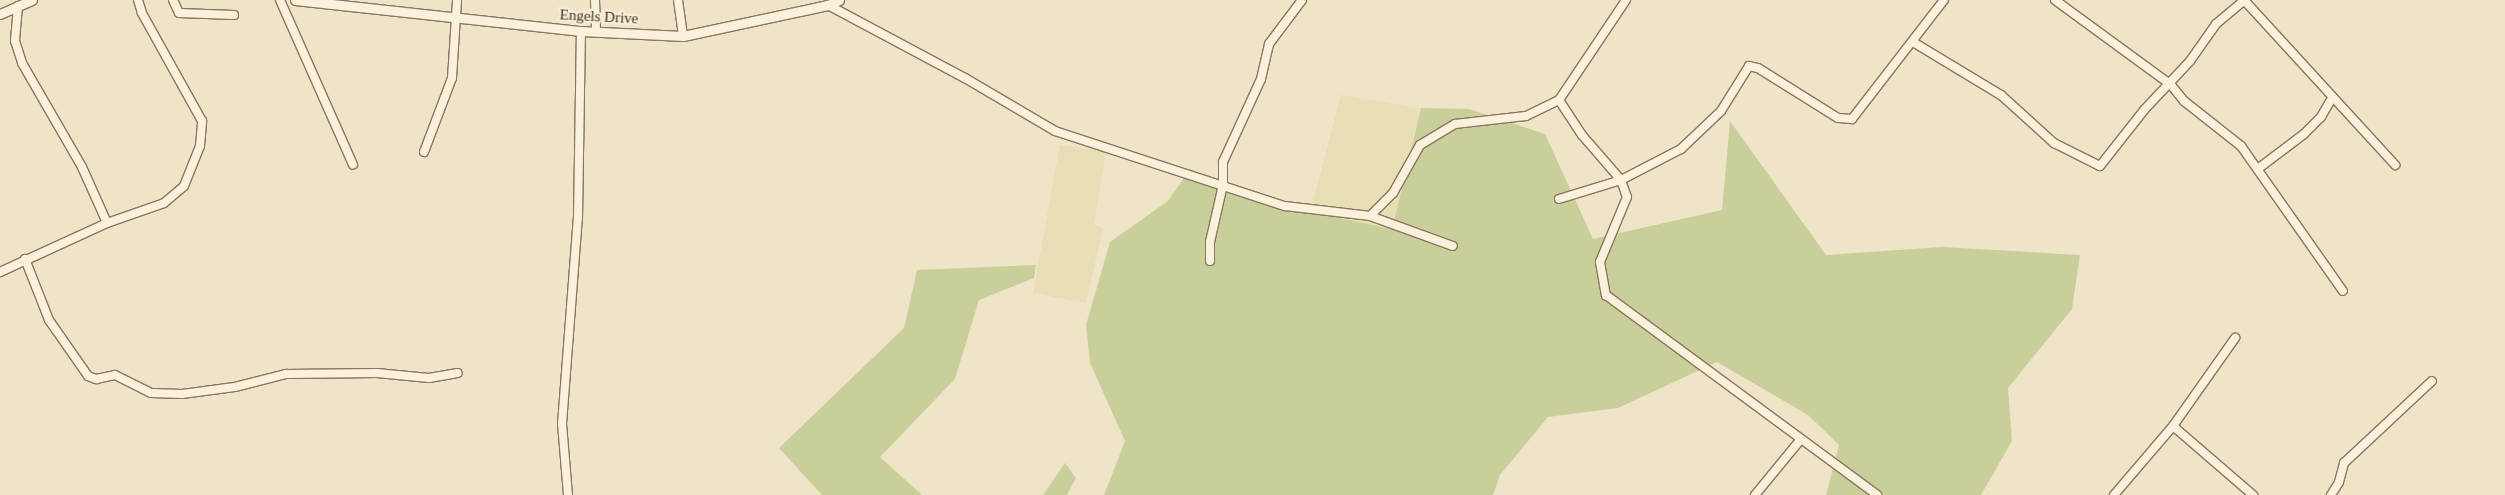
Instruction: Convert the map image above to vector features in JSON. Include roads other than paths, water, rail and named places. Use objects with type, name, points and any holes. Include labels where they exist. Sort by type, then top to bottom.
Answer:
[{"type":"street","points":[[0,14],[32,0]]},
{"type":"street","points":[[0,272],[107,223],[164,203],[176,196],[192,166],[203,130],[202,121],[142,13],[138,0]]},
{"type":"street","points":[[173,0],[179,13],[234,15]]},
{"type":"street","points":[[280,0],[353,165]]},
{"type":"street","name":"Engels Drive","points":[[295,0],[581,31],[682,36],[828,6],[839,0]]},
{"type":"street","points":[[424,152],[452,78],[458,17],[457,0]]},
{"type":"street","points":[[595,0],[596,31]]},
{"type":"street","points":[[678,0],[682,36]]},
{"type":"street","points":[[1210,261],[1210,242],[1223,185],[1223,162],[1261,79],[1269,44],[1302,0]]},
{"type":"street","points":[[1370,216],[1393,193],[1420,145],[1454,124],[1526,116],[1559,100],[1626,0]]},
{"type":"street","points":[[1559,199],[1621,180],[1681,149],[1721,111],[1749,66],[1758,68],[1838,118],[1852,119],[1944,0]]},
{"type":"street","points":[[2055,0],[2171,85],[2184,101],[2240,146],[2259,168],[2343,291]]},
{"type":"street","points":[[1913,42],[2001,95],[2054,143],[2096,166],[2104,164],[2144,110],[2171,85],[2216,24],[2243,1],[2395,165]]},
{"type":"street","points":[[18,6],[15,41],[22,63],[82,168],[107,223]]},
{"type":"street","points":[[828,6],[965,78],[1055,131],[1285,206],[1370,216],[1453,246]]},
{"type":"street","points":[[568,495],[562,424],[578,218],[581,31]]},
{"type":"street","points":[[2259,168],[2304,134],[2332,98]]},
{"type":"street","points":[[1559,100],[1582,135],[1621,180],[1627,197],[1600,262],[1606,294],[1877,495]]},
{"type":"street","points":[[25,259],[49,320],[88,376],[96,378],[115,375],[151,393],[182,394],[235,387],[286,374],[377,373],[429,378],[458,373]]},
{"type":"street","points":[[2114,495],[2174,426],[2235,338]]},
{"type":"street","points":[[2331,495],[2339,482],[2344,463],[2432,381]]},
{"type":"street","points":[[2174,426],[2253,495]]},
{"type":"street","points":[[1755,495],[1801,439]]}]
